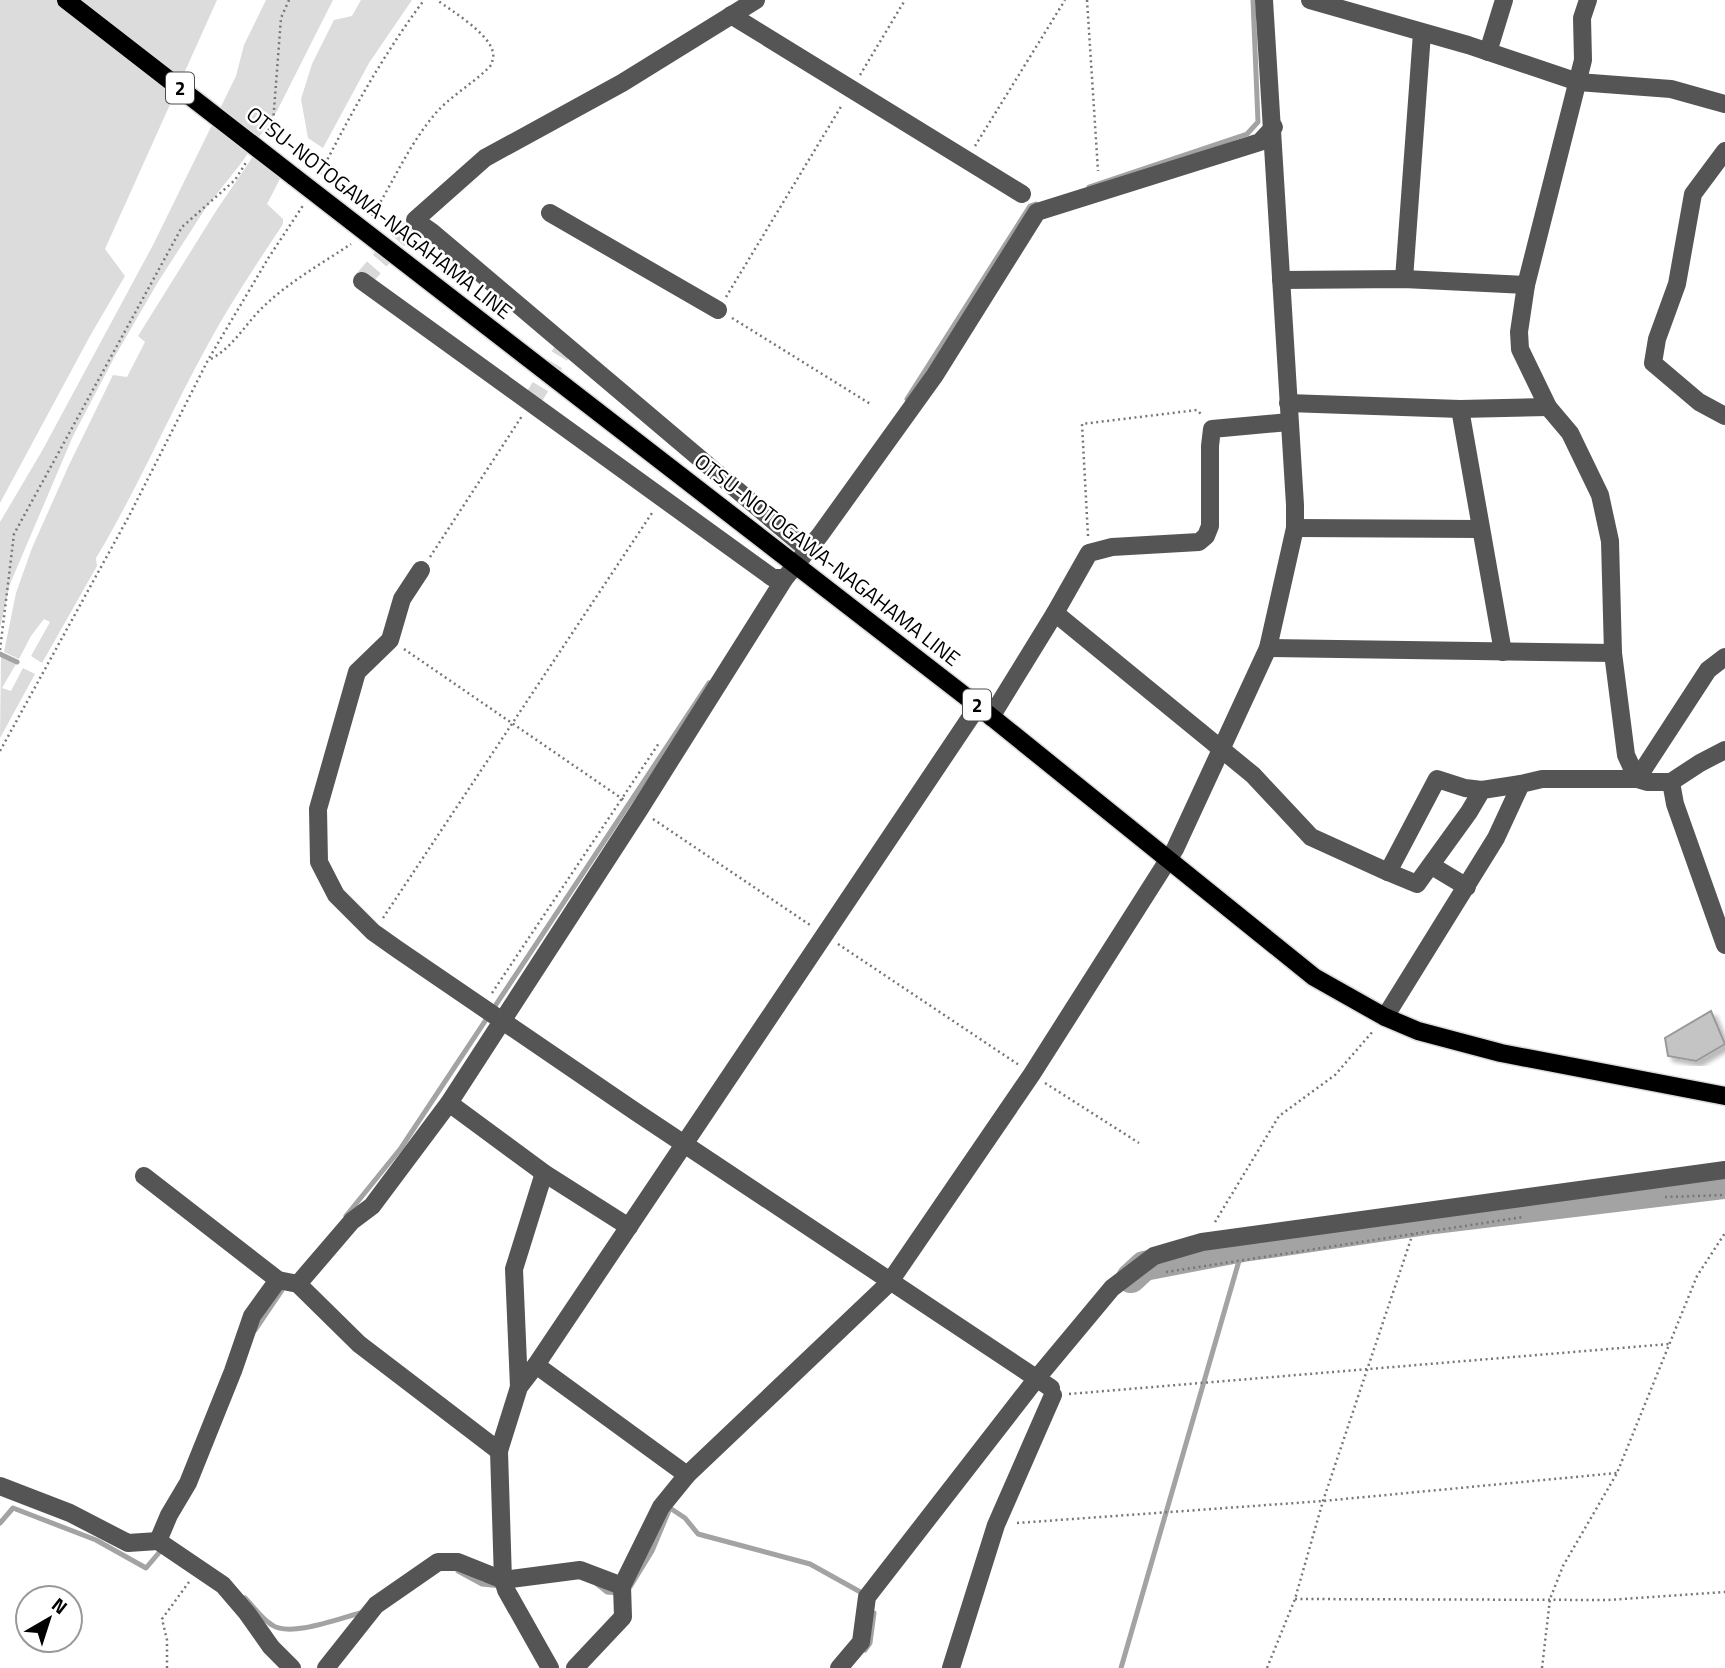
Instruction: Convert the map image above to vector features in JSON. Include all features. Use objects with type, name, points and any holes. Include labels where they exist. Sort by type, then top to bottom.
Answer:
[{"type":"main road","name":"OTSU-NOTOGAWA-NAGAHAMA LINE","points":[[66,0],[293,176],[790,571],[984,711],[1314,977],[1385,1017],[1418,1031],[1502,1053],[1725,1096]]},
{"type":"street","points":[[757,0],[622,83],[485,158],[415,220],[441,239],[808,550]]},
{"type":"street","points":[[575,1668],[624,1617],[622,1591],[661,1507],[687,1475],[889,1283],[1032,1074],[1169,859],[1223,749],[1268,648],[1295,528],[1264,0]]},
{"type":"street","points":[[1311,0],[1488,52],[1578,82],[1671,89],[1725,104]]},
{"type":"street","points":[[1488,52],[1504,0]]},
{"type":"street","points":[[1588,0],[1582,18],[1583,60],[1527,285],[1519,332],[1520,349],[1548,407],[1570,433],[1600,495],[1610,541],[1613,653],[1626,755],[1637,779]]},
{"type":"street","points":[[731,15],[1021,194]]},
{"type":"street","points":[[1404,279],[1422,33]]},
{"type":"street","points":[[298,1284],[352,1221],[372,1206],[449,1103],[491,1013],[628,803],[790,571],[935,375],[1037,212],[1260,142],[1273,127]]},
{"type":"street","points":[[1725,151],[1693,194],[1677,284],[1657,339],[1653,363],[1699,402],[1725,416]]},
{"type":"street","points":[[550,213],[718,310]]},
{"type":"street","points":[[1281,280],[1404,279],[1527,285]]},
{"type":"street","points":[[362,281],[774,578],[790,571]]},
{"type":"street","points":[[519,1387],[825,936],[1055,613],[1089,553],[1112,547],[1199,542],[1206,536],[1210,526],[1212,429],[1289,412],[1548,407]]},
{"type":"street","points":[[1460,408],[1503,652]]},
{"type":"street","points":[[1295,528],[1480,529]]},
{"type":"street","points":[[421,570],[402,599],[390,640],[357,672],[318,809],[320,862],[336,895],[373,932],[889,1283],[1047,1387]]},
{"type":"street","points":[[1055,613],[1253,775],[1311,837],[1388,872],[1417,884],[1432,866],[1482,790]]},
{"type":"street","points":[[1268,648],[1613,653]]},
{"type":"street","points":[[1637,779],[1708,670],[1725,657]]},
{"type":"street","points":[[1388,872],[1437,779],[1482,790],[1542,779],[1637,779],[1647,782],[1671,782],[1725,750]]},
{"type":"street","points":[[1671,782],[1675,804],[1725,945]]},
{"type":"street","points":[[1385,1017],[1496,838],[1521,784]]},
{"type":"street","points":[[1432,866],[1467,887]]},
{"type":"street","points":[[449,1103],[544,1173],[629,1227]]},
{"type":"street","points":[[839,1668],[861,1642],[867,1597],[1047,1387],[1112,1288],[1154,1256],[1202,1242],[1725,1170]]},
{"type":"street","points":[[544,1173],[514,1269],[519,1387],[499,1451],[505,1585],[550,1668]]},
{"type":"street","points":[[144,1175],[278,1280],[298,1284],[359,1344],[499,1451]]},
{"type":"street","points":[[163,1544],[169,1515],[188,1483],[252,1316],[278,1280]]},
{"type":"street","points":[[536,1365],[687,1475]]},
{"type":"street","points":[[951,1668],[996,1524],[1047,1387]]},
{"type":"street","points":[[0,1486],[70,1513],[128,1543],[163,1544],[223,1585],[247,1612],[271,1647],[292,1668]]},
{"type":"street","points":[[326,1668],[376,1605],[439,1562],[458,1562],[505,1585],[580,1570],[622,1591]]},
{"type":"path","points":[[265,135],[273,123],[281,18],[289,0]]},
{"type":"path","points":[[317,181],[359,98],[395,39],[424,0]]},
{"type":"path","points":[[372,216],[402,160],[421,132],[438,111],[492,64],[493,53],[487,40],[437,0]]},
{"type":"path","points":[[872,405],[718,310],[905,0]]},
{"type":"path","points":[[967,160],[1065,0]]},
{"type":"path","points":[[1087,0],[1098,171]]},
{"type":"path","points":[[1,648],[14,534],[182,228],[235,180],[250,157]]},
{"type":"path","points":[[0,751],[130,516],[208,360],[269,257],[306,201]]},
{"type":"path","points":[[208,360],[224,352],[272,300],[351,244]]},
{"type":"path","points":[[421,570],[531,402]]},
{"type":"path","points":[[1089,553],[1082,424],[1197,410],[1212,429]]},
{"type":"path","points":[[373,932],[662,499]]},
{"type":"path","points":[[390,640],[825,936],[1139,1143]]},
{"type":"path","points":[[491,1013],[628,803]]},
{"type":"path","points":[[1202,1242],[1279,1116],[1335,1074],[1385,1017]]},
{"type":"path","points":[[1661,1197],[1725,1195]]},
{"type":"path","points":[[1159,1273],[1524,1217]]},
{"type":"path","points":[[1267,1668],[1295,1599],[1323,1501],[1413,1233]]},
{"type":"path","points":[[1542,1668],[1550,1599],[1563,1566],[1617,1473],[1697,1276],[1725,1233]]},
{"type":"path","points":[[1047,1387],[1366,1369],[1669,1344]]},
{"type":"path","points":[[996,1524],[1323,1501],[1617,1473]]},
{"type":"path","points":[[167,1668],[167,1640],[163,1619],[199,1567]]},
{"type":"path","points":[[1295,1599],[1608,1600],[1725,1592]]},
{"type":"shaded area","points":[[0,0],[217,0],[105,249],[125,276],[0,503]]},
{"type":"shaded area","points":[[266,0],[333,0],[277,111],[205,209],[115,356],[73,436],[10,584],[0,628],[0,522],[42,451],[153,245],[236,76],[244,45]]},
{"type":"shaded area","points":[[361,0],[412,0],[369,63],[323,148],[308,138],[301,99],[312,64],[334,20],[352,16]]},
{"type":"shaded area","points":[[254,155],[281,177],[267,204],[283,219],[283,224],[206,348],[96,558],[97,566],[42,663],[31,656],[50,622],[44,619],[19,659],[4,652],[16,593],[32,548],[113,375],[127,377],[145,342],[138,336]]},
{"type":"shaded area","points":[[1,656],[16,664],[2,688],[11,691],[23,668],[35,674],[0,738]]},
{"type":"building","points":[[1711,1011],[1725,1044],[1696,1061],[1668,1056],[1665,1038]]},
{"type":"waterway","points":[[1089,187],[1247,134],[1258,122],[1253,0]]},
{"type":"waterway","points":[[907,399],[1030,206],[1036,204]]},
{"type":"waterway","points":[[0,654],[17,662]]},
{"type":"waterway","points":[[346,1216],[401,1148],[709,683]]},
{"type":"waterway","points":[[1131,1278],[1144,1266],[1243,1247],[1434,1219],[1725,1184]]},
{"type":"waterway","points":[[1121,1668],[1243,1247]]},
{"type":"waterway","points":[[255,1330],[282,1290]]},
{"type":"waterway","points":[[0,1523],[13,1508],[96,1540],[146,1568],[163,1548]]},
{"type":"waterway","points":[[630,1587],[652,1551],[670,1508],[685,1518],[698,1534],[810,1564],[864,1594]]},
{"type":"waterway","points":[[458,1571],[482,1584],[501,1586]]},
{"type":"waterway","points":[[597,1584],[607,1592],[619,1593]]},
{"type":"waterway","points":[[245,1598],[272,1625],[281,1628],[304,1628],[364,1612]]},
{"type":"waterway","points":[[865,1650],[870,1643],[874,1613]]},
{"type":"tunnel","points":[[362,281],[415,220]]},
{"type":"tunnel","points":[[531,402],[566,345]]}]
